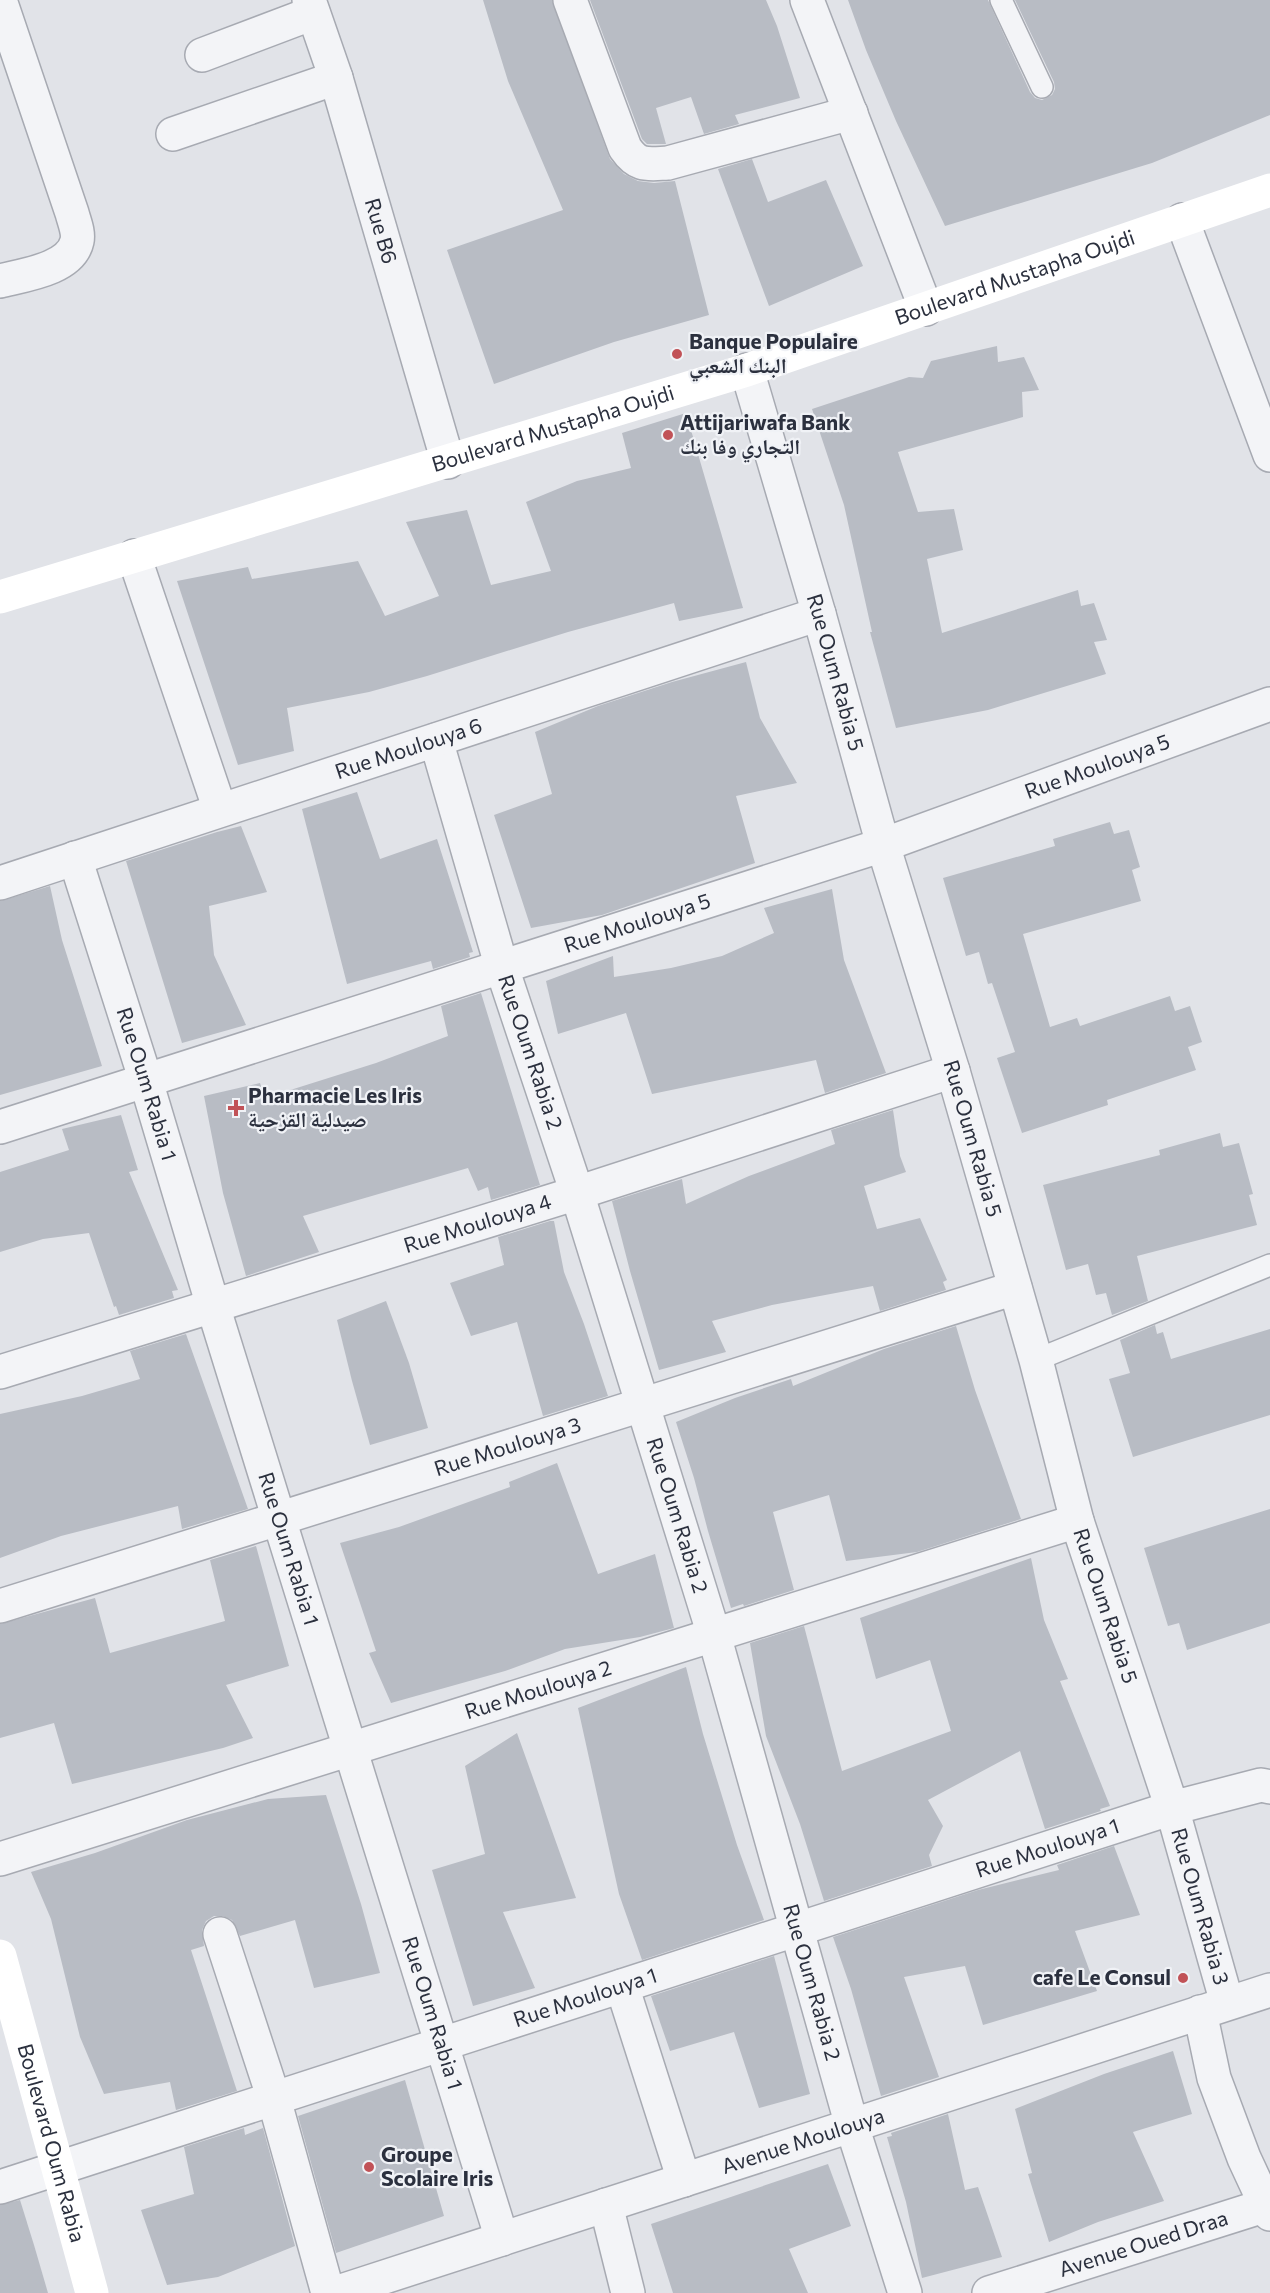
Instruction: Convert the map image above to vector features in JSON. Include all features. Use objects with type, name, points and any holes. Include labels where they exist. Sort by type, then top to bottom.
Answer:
[{"type":"main road","name":"Boulevard Mustapha Oujdi","points":[[0,597],[747,370],[1270,190]]},
{"type":"main road","name":"Boulevard Oum Rabia","points":[[0,1956],[92,2293]]},
{"type":"street","points":[[0,0],[72,213],[78,240],[72,252],[59,265],[0,281]]},
{"type":"street","points":[[570,0],[625,148],[632,159],[644,164],[668,163],[851,113]]},
{"type":"street","points":[[807,0],[926,309]]},
{"type":"street","points":[[202,56],[311,7]]},
{"type":"street","name":"Rue B6","points":[[311,7],[336,78],[448,462]]},
{"type":"street","points":[[173,134],[336,78]]},
{"type":"street","points":[[1182,220],[1270,455]]},
{"type":"street","name":"Rue Oum Rabia 5","points":[[747,370],[819,614],[883,845],[953,1071],[1036,1360],[1077,1521],[1172,1808]]},
{"type":"street","points":[[134,556],[220,810]]},
{"type":"street","name":"Rue Moulouya 6","points":[[0,883],[819,614]]},
{"type":"street","name":"Rue Moulouya 5","points":[[0,1127],[883,845],[1270,704]]},
{"type":"street","name":"Rue Oum Rabia 2","points":[[435,740],[502,968],[577,1193],[714,1635],[852,2126],[905,2293]]},
{"type":"street","name":"Rue Oum Rabia 1","points":[[75,858],[146,1081],[213,1306],[502,2239]]},
{"type":"street","name":"Rue Moulouya 4","points":[[0,1372],[577,1193],[953,1071]]},
{"type":"street","name":"Rue Moulouya 3","points":[[0,1606],[1015,1288]]},
{"type":"street","name":"Rue Moulouya 2","points":[[0,1859],[1077,1521]]},
{"type":"street","points":[[1172,1808],[1267,1785]]},
{"type":"street","name":"Rue Moulouya 1","points":[[0,2187],[1172,1808]]},
{"type":"street","name":"Rue Oum Rabia 3","points":[[1172,1808],[1213,2008],[1214,2078],[1244,2158],[1268,2208]]},
{"type":"street","points":[[220,1934],[274,2099],[327,2293]]},
{"type":"street","points":[[622,1986],[684,2180]]},
{"type":"street","name":"Avenue Moulouya","points":[[335,2293],[417,2280],[502,2239],[1270,1989]]},
{"type":"street","points":[[606,2205],[628,2293]]},
{"type":"street","name":"Avenue Oued Draa","points":[[989,2293],[1268,2208]]},
{"type":"lane","points":[[1001,0],[1042,87]]},
{"type":"lane","points":[[1036,1360],[1270,1265]]},
{"type":"building","points":[[483,0],[552,0],[610,159],[624,174],[638,181],[654,183],[675,181],[709,315],[614,342],[494,384],[447,250],[563,210],[508,81]]},
{"type":"building","points":[[590,0],[766,0],[777,26],[800,98],[735,115],[739,124],[704,134],[691,97],[656,108],[666,144],[647,144],[642,139]]},
{"type":"building","points":[[848,0],[988,0],[1030,92],[1035,98],[1042,100],[1052,95],[1055,89],[1054,82],[1015,0],[1270,0],[1270,115],[1152,163],[945,226],[896,121]]},
{"type":"building","points":[[752,159],[768,202],[826,180],[863,266],[769,306],[718,169]]},
{"type":"building","points":[[997,346],[998,362],[1024,357],[1039,390],[1022,392],[1023,417],[898,452],[918,512],[954,509],[963,550],[927,559],[942,633],[1078,590],[1081,606],[1094,603],[1107,640],[1094,642],[1106,674],[988,710],[896,728],[870,632],[872,632],[844,505],[812,409],[909,377],[923,378],[931,361]]},
{"type":"building","points":[[686,413],[743,608],[679,621],[674,603],[568,632],[369,692],[287,708],[294,751],[238,765],[177,581],[248,567],[252,579],[358,561],[385,616],[439,596],[406,522],[467,510],[491,585],[551,571],[526,502],[577,481],[631,468],[622,433]]},
{"type":"building","points":[[746,662],[760,718],[797,783],[736,796],[755,863],[602,915],[531,928],[494,815],[552,794],[535,732],[598,706],[672,682]]},
{"type":"building","points":[[357,792],[380,859],[437,839],[473,952],[469,953],[470,957],[433,969],[431,961],[347,984],[302,809]]},
{"type":"building","points":[[1110,822],[1114,834],[1129,830],[1140,867],[1132,870],[1141,901],[1023,934],[1050,1027],[1077,1018],[1080,1026],[1170,996],[1175,1011],[1190,1006],[1202,1042],[1188,1047],[1196,1070],[1107,1100],[1108,1105],[1022,1133],[997,1058],[1015,1052],[992,983],[988,984],[979,952],[966,956],[943,878],[1055,846],[1053,839]]},
{"type":"building","points":[[241,826],[267,892],[209,906],[214,955],[246,1025],[182,1043],[126,861]]},
{"type":"building","points":[[50,886],[62,940],[102,1066],[0,1095],[0,901]]},
{"type":"building","points":[[832,889],[844,960],[886,1073],[825,1093],[816,1060],[652,1094],[626,1013],[558,1034],[546,981],[613,956],[614,977],[671,968],[722,956],[774,933],[764,908]]},
{"type":"building","points":[[481,993],[540,1185],[491,1200],[488,1187],[478,1191],[468,1168],[303,1216],[319,1252],[246,1276],[223,1193],[204,1096],[260,1083],[265,1098],[376,1063],[448,1036],[441,1006]]},
{"type":"building","points":[[893,1110],[900,1156],[906,1172],[864,1186],[877,1229],[920,1218],[947,1280],[943,1282],[946,1290],[880,1311],[873,1286],[772,1305],[712,1321],[726,1352],[659,1370],[612,1201],[682,1179],[686,1204],[749,1176],[835,1144],[831,1130]]},
{"type":"building","points":[[121,1115],[138,1170],[129,1172],[178,1290],[172,1291],[174,1298],[119,1315],[116,1306],[114,1307],[89,1233],[43,1239],[0,1252],[0,1172],[69,1150],[62,1129]]},
{"type":"building","points":[[1220,1133],[1223,1147],[1239,1143],[1253,1194],[1249,1195],[1257,1225],[1137,1256],[1148,1301],[1112,1315],[1106,1293],[1096,1295],[1088,1264],[1066,1270],[1043,1185],[1160,1155],[1159,1150]]},
{"type":"building","points":[[554,1221],[564,1272],[608,1396],[543,1416],[517,1322],[471,1336],[450,1283],[504,1265],[498,1237]]},
{"type":"building","points":[[386,1301],[409,1363],[428,1428],[370,1445],[337,1320]]},
{"type":"building","points":[[1155,1325],[1157,1334],[1163,1332],[1171,1359],[1270,1329],[1270,1415],[1133,1457],[1109,1379],[1130,1373],[1120,1340]]},
{"type":"building","points":[[956,1326],[975,1390],[1021,1519],[917,1552],[846,1561],[829,1495],[773,1512],[794,1590],[731,1608],[676,1422],[735,1398],[791,1379],[793,1386],[884,1349]]},
{"type":"building","points":[[186,1334],[248,1509],[182,1529],[178,1506],[61,1536],[0,1558],[0,1414],[82,1396],[140,1379],[130,1351]]},
{"type":"building","points":[[557,1463],[598,1574],[655,1554],[674,1628],[640,1637],[565,1649],[505,1671],[391,1703],[369,1653],[376,1651],[340,1543],[399,1527],[510,1487],[509,1482]]},
{"type":"building","points":[[1270,1509],[1270,1623],[1187,1650],[1179,1623],[1168,1626],[1144,1548]]},
{"type":"building","points":[[256,1546],[289,1666],[226,1685],[253,1738],[223,1748],[72,1784],[54,1723],[0,1738],[0,1624],[95,1598],[110,1653],[225,1621],[210,1560]]},
{"type":"building","points":[[1031,1558],[1044,1620],[1068,1679],[1060,1681],[1110,1806],[1045,1829],[1020,1751],[928,1800],[943,1826],[929,1855],[932,1866],[824,1901],[800,1824],[766,1736],[750,1643],[804,1626],[842,1771],[951,1731],[930,1660],[876,1679],[860,1618]]},
{"type":"building","points":[[686,1667],[703,1734],[737,1845],[764,1920],[642,1960],[619,1894],[578,1708]]},
{"type":"building","points":[[517,1733],[576,1898],[503,1912],[535,1988],[473,2006],[432,1870],[485,1854],[465,1766]]},
{"type":"building","points":[[326,1795],[361,1904],[380,1973],[314,1988],[295,1920],[240,1936],[232,1920],[223,1916],[214,1916],[206,1921],[202,1930],[204,1946],[191,1950],[237,2091],[176,2110],[170,2082],[104,2094],[80,2037],[51,1919],[31,1872],[95,1853],[187,1820],[268,1799]]},
{"type":"building","points":[[1114,1846],[1140,1915],[1075,1931],[1097,1991],[983,2025],[965,1966],[904,1977],[939,2077],[881,2096],[851,1989],[833,1937],[978,1890],[1059,1870],[1057,1865]]},
{"type":"building","points":[[774,1956],[810,2094],[759,2108],[734,2032],[670,2051],[651,1996]]},
{"type":"building","points":[[1173,2051],[1192,2114],[1133,2132],[1164,2201],[1098,2222],[1049,2242],[1028,2174],[1032,2173],[1015,2109],[1104,2074]]},
{"type":"building","name":"Groupe Scolaire Iris","points":[[405,2080],[444,2216],[336,2253],[298,2116]]},
{"type":"building","points":[[948,2114],[965,2190],[978,2187],[1002,2257],[922,2278],[906,2202],[887,2137],[892,2136],[891,2133]]},
{"type":"building","points":[[244,2128],[245,2135],[263,2128],[295,2246],[218,2277],[167,2285],[141,2210],[194,2194],[184,2147]]},
{"type":"building","points":[[828,2164],[851,2226],[789,2249],[808,2293],[673,2293],[651,2224]]},
{"type":"building","points":[[20,2200],[48,2293],[0,2293],[0,2205]]},
{"type":"place","name":"Banque Populaire البنك الشعبي","points":[[677,354]]},
{"type":"place","name":"Attijariwafa Bank التجاري وفا بنك","points":[[668,435]]},
{"type":"place","name":"Pharmacie Les Iris صيدلية القزحية","points":[[236,1108]]},
{"type":"place","name":"cafe Le Consul","points":[[1183,1978]]},
{"type":"place","name":"Groupe Scolaire Iris","points":[[369,2167]]}]
